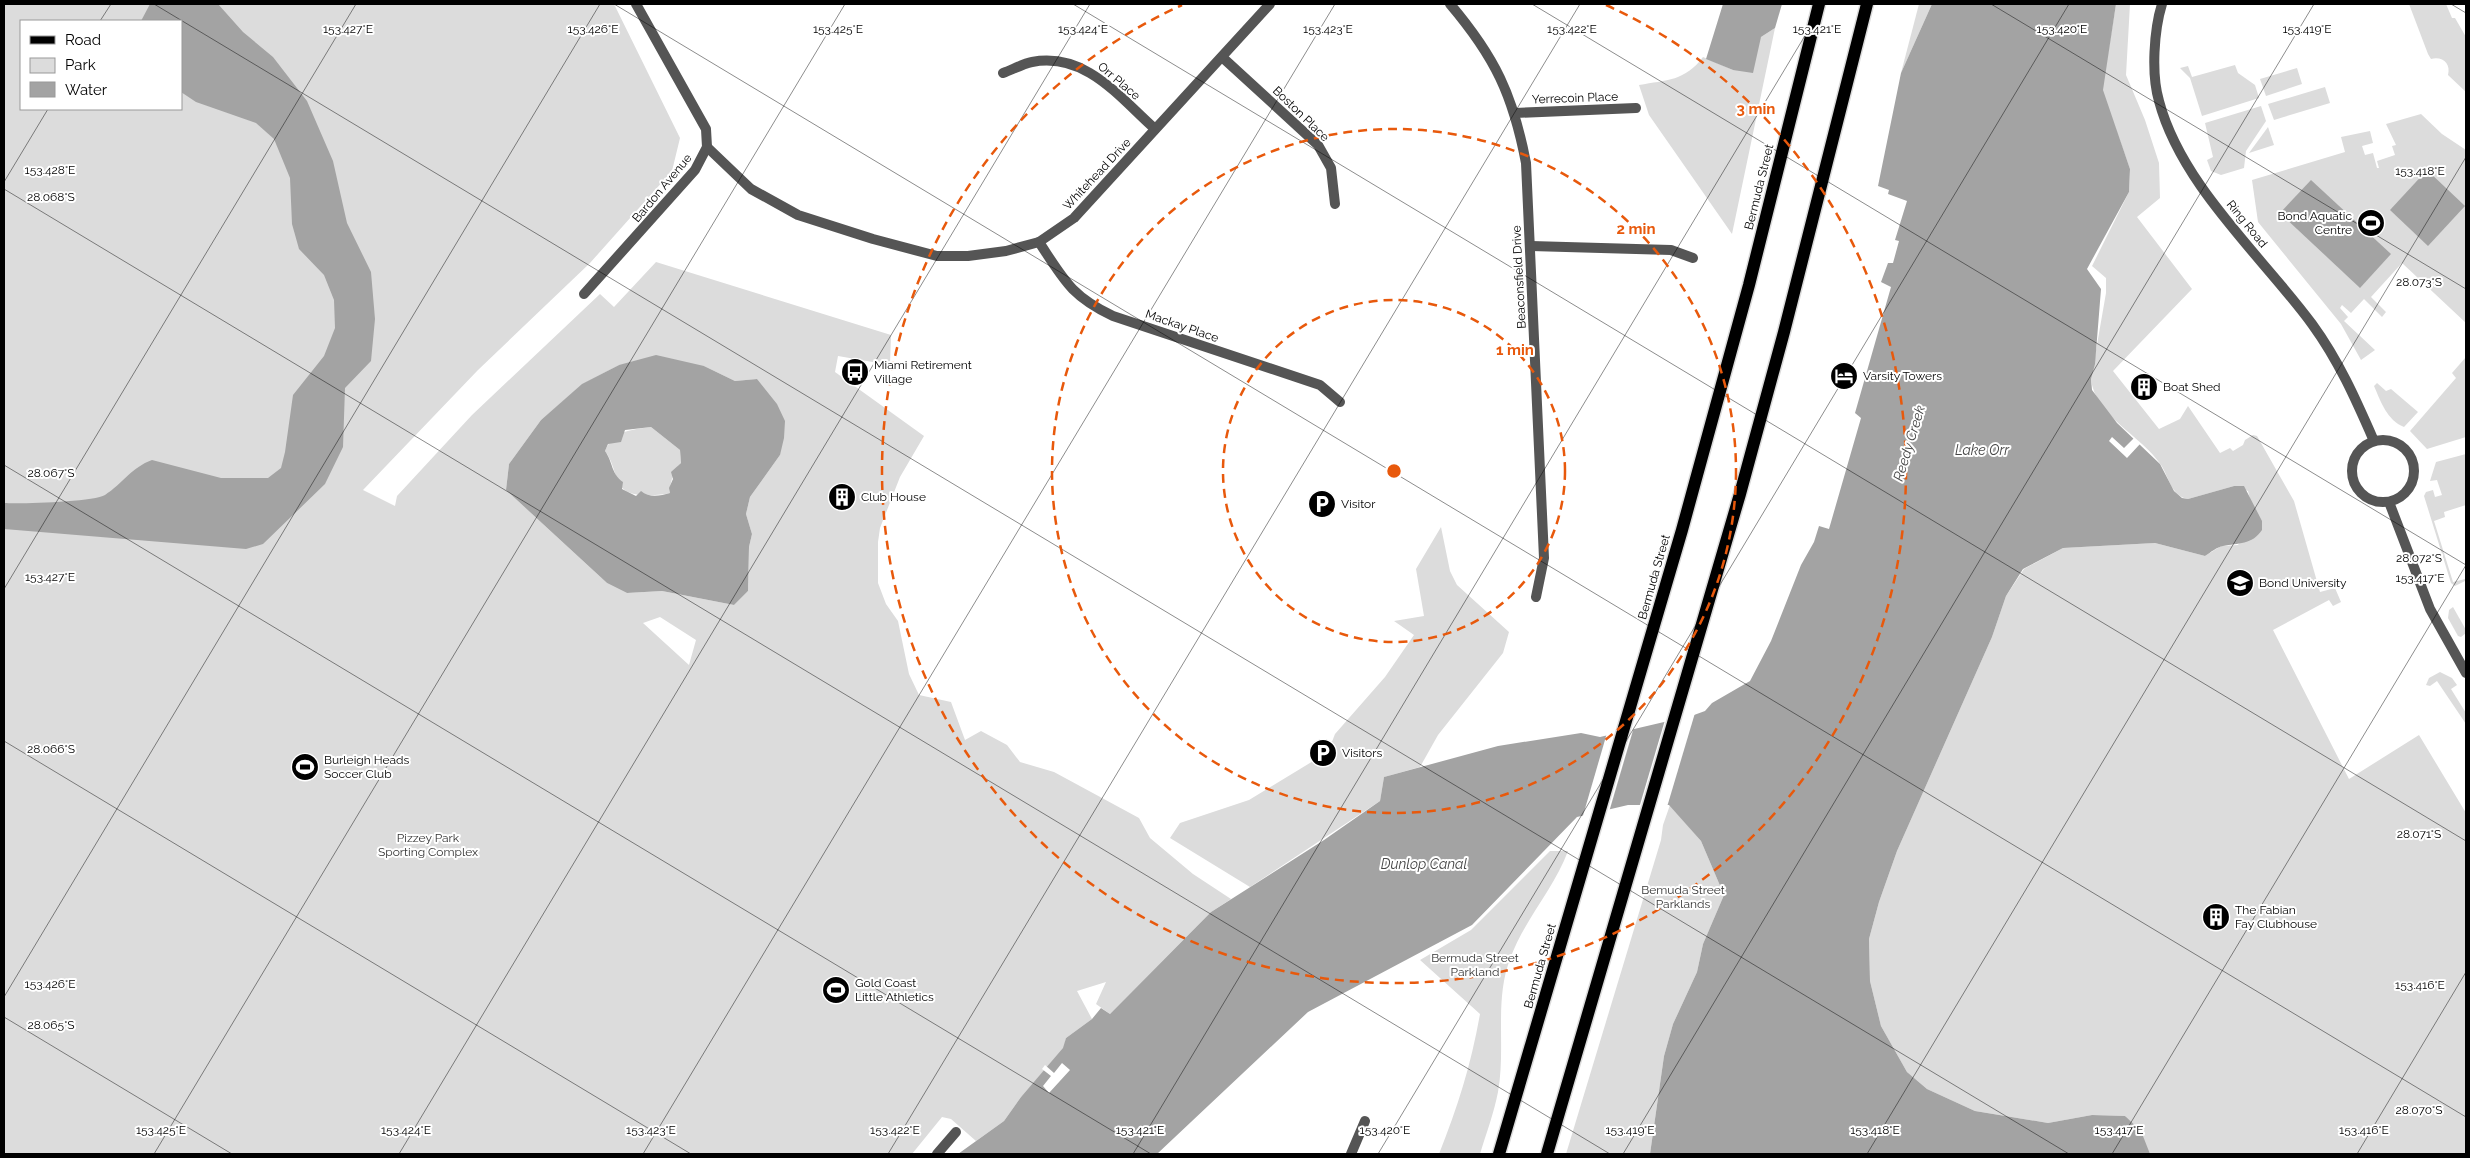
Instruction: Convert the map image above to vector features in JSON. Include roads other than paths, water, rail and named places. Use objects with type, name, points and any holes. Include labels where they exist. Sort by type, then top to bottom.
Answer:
[{"type":"main road","name":"Bermuda Street","points":[[1499,1154],[1682,530],[1747,294],[1819,4]]},
{"type":"main road","points":[[1547,1154],[1740,494],[1784,332],[1867,4]]},
{"type":"street","name":"Bardon Avenue","points":[[584,294],[695,170],[707,147],[706,128],[636,4]]},
{"type":"street","name":"Whitehead Drive","points":[[707,147],[751,189],[798,215],[937,256],[968,256],[1006,251],[1039,242],[1074,218],[1270,4]]},
{"type":"street","name":"Beaconsfield Drive","points":[[1450,4],[1477,36],[1494,63],[1515,112],[1526,163],[1544,558],[1536,597]]},
{"type":"street","name":"Ring Road","points":[[2162,4],[2155,27],[2158,100],[2175,141],[2219,210],[2318,332],[2343,371],[2374,441]]},
{"type":"street","name":"Boston Place","points":[[1222,57],[1318,145],[1331,168],[1335,204]]},
{"type":"street","name":"Orr Place","points":[[1003,73],[1031,62],[1057,60],[1069,62],[1096,76],[1155,129]]},
{"type":"street","name":"Yerrecoin Place","points":[[1515,112],[1636,108]]},
{"type":"street","name":"Mackay Place","points":[[1039,242],[1070,288],[1089,305],[1113,316],[1320,385],[1340,402]]},
{"type":"street","points":[[1531,246],[1671,250],[1693,258]]},
{"type":"street","points":[[2374,441],[2392,441],[2402,446],[2414,464],[2413,481],[2407,491],[2389,502],[2370,500],[2361,494],[2355,485],[2352,474],[2352,464],[2357,454],[2364,446],[2374,441]]},
{"type":"street","points":[[2389,502],[2430,609],[2466,673]]},
{"type":"street","points":[[1351,1154],[1365,1121]]},
{"type":"street","points":[[937,1154],[956,1132]]},
{"type":"water","points":[[150,4],[218,4],[243,32],[273,57],[307,101],[333,161],[347,223],[371,272],[375,319],[371,361],[345,388],[343,447],[325,484],[263,544],[246,549],[4,529],[4,503],[56,502],[105,495],[133,471],[152,460],[221,478],[268,478],[281,468],[293,395],[324,356],[335,328],[334,300],[324,275],[299,249],[292,224],[290,178],[274,139],[256,123],[196,102],[182,93],[182,20],[142,20]]},
{"type":"water","points":[[1723,4],[1782,4],[1775,28],[1761,37],[1753,73],[1733,70],[1706,59]]},
{"type":"water","name":"Lake Orr","points":[[1932,4],[2116,4],[2103,90],[2130,169],[2129,192],[2087,269],[2101,289],[2095,364],[2091,379],[2092,390],[2117,423],[2160,464],[2174,491],[2182,498],[2188,499],[2234,486],[2244,486],[2262,521],[2262,530],[2249,541],[2221,547],[2205,556],[2155,543],[2063,548],[2023,569],[2006,596],[1992,637],[1897,851],[1879,902],[1869,939],[1870,981],[1881,1026],[1907,1072],[1927,1089],[1975,1111],[2048,1123],[2092,1115],[2125,1116],[2141,1131],[2150,1154],[1650,1154],[1664,1056],[1673,1024],[1697,972],[1703,944],[1724,895],[1701,841],[1669,805],[1628,805],[1577,817],[1472,925],[1308,1012],[1157,1154],[958,1154],[1004,1121],[1021,1097],[1063,1048],[1066,1038],[1092,1019],[1101,1008],[1110,1014],[1211,912],[1324,840],[1380,801],[1384,777],[1498,746],[1581,733],[1600,737],[1694,715],[1705,711],[1712,703],[1750,681],[1771,641],[1801,565],[1814,542],[1819,526],[1829,529],[1861,418],[1855,413],[1891,287],[1881,282],[1888,263],[1893,263],[1899,241],[1895,240],[1907,201],[1888,194],[1889,190],[1878,186],[1901,73]]},
{"type":"water","points":[[2427,170],[2465,206],[2428,246],[2390,210]]},
{"type":"water","points":[[2311,180],[2391,254],[2360,288],[2280,213]]},
{"type":"water","points":[[656,355],[704,366],[735,381],[757,379],[777,404],[785,421],[784,438],[780,455],[750,497],[746,514],[752,534],[749,547],[748,591],[734,605],[662,591],[627,593],[607,583],[506,490],[509,464],[541,420],[582,384],[619,365]],"holes":[[[651,427],[680,450],[681,463],[671,472],[673,479],[669,488],[670,493],[655,496],[641,491],[636,496],[622,489],[623,482],[614,472],[605,451],[608,444],[621,442],[625,430]]]},
{"type":"place","name":"Bond Aquatic Centre","points":[[2371,223]]},
{"type":"place","name":"Miami Retirement Village","points":[[855,372]]},
{"type":"place","name":"Varsity Towers","points":[[1844,376]]},
{"type":"place","name":"Boat Shed","points":[[2144,387]]},
{"type":"place","name":"Club House","points":[[842,497]]},
{"type":"place","name":"Visitor","points":[[1322,504]]},
{"type":"place","name":"Bond University","points":[[2240,583]]},
{"type":"place","name":"Visitors","points":[[1323,753]]},
{"type":"place","name":"Burleigh Heads Soccer Club","points":[[305,767]]},
{"type":"place","name":"The Fabian Fay Clubhouse","points":[[2216,917]]},
{"type":"place","name":"Gold Coast Little Athletics","points":[[836,990]]},
{"type":"water label","name":"Reedy Creek","points":[[1909,443]]},
{"type":"water label","name":"Dunlop Canal","points":[[1424,864]]},
{"type":"park label","name":"Pizzey Park Sporting Complex","points":[[428,845]]},
{"type":"park label","name":"Bemuda Street Parklands","points":[[1683,897]]},
{"type":"park label","name":"Bermuda Street Parkland","points":[[1475,965]]}]
